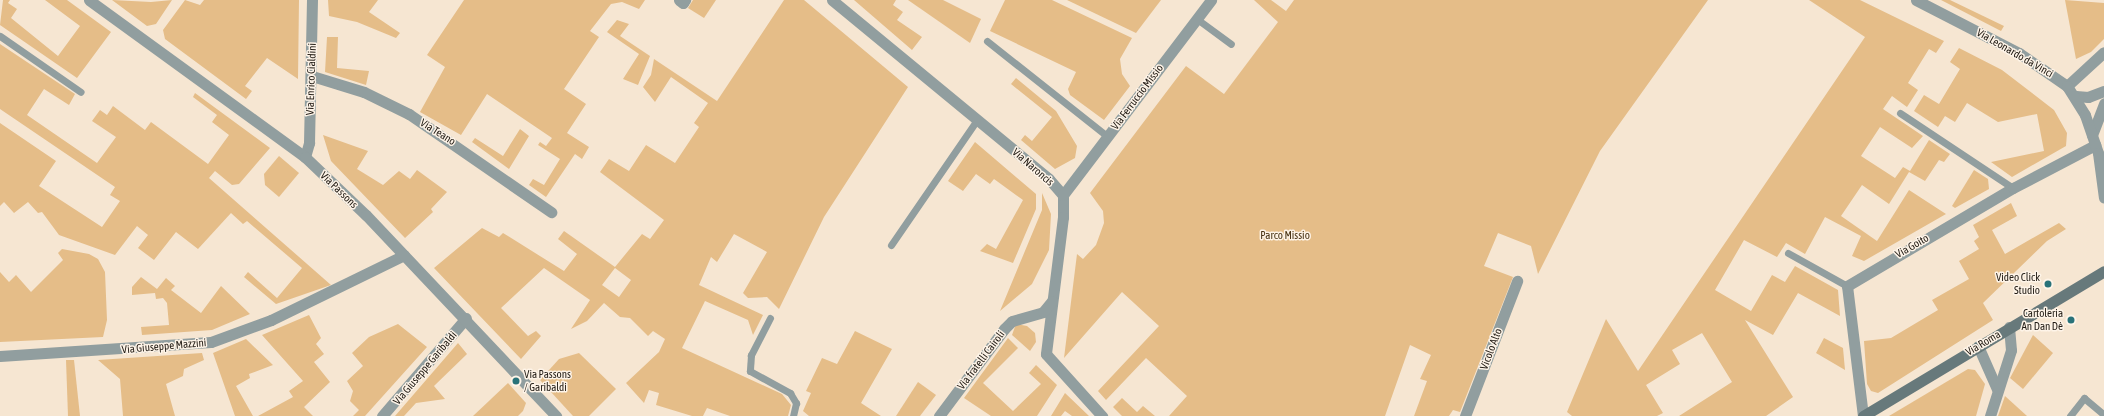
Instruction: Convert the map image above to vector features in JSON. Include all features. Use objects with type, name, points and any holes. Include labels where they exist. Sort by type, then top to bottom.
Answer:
[{"type":"main road","name":"Via Roma","points":[[1863,416],[2104,271]]},
{"type":"street","name":"Via Passons","points":[[90,0],[305,157],[466,318],[556,416]]},
{"type":"street","name":"Via Enrico Cialdini","points":[[305,157],[309,143],[312,76],[312,0]]},
{"type":"street","points":[[679,0],[683,3],[685,0]]},
{"type":"street","name":"Via Naroncis","points":[[832,0],[977,120],[1063,194],[1053,300],[1046,345],[1052,365],[1102,416]]},
{"type":"street","name":"Via Ferruccio Missio","points":[[1063,194],[1210,0]]},
{"type":"street","name":"Via Leonardo da Vinci","points":[[1916,0],[2019,53],[2068,86],[2076,96],[2097,149],[2104,198]]},
{"type":"street","points":[[2068,86],[2104,52]]},
{"type":"street","name":"Via Teano","points":[[312,76],[364,92],[409,114],[551,212]]},
{"type":"street","points":[[2076,96],[2088,97],[2104,91]]},
{"type":"street","points":[[2097,149],[2104,103]]},
{"type":"street","name":"Via Goito","points":[[1847,286],[2013,188],[2097,149]]},
{"type":"street","name":"Via Giuseppe Mazzini","points":[[0,356],[211,342],[271,320],[381,269],[404,255]]},
{"type":"street","name":"Vicolo Alto","points":[[1465,416],[1517,281]]},
{"type":"street","points":[[1847,286],[1863,416]]},
{"type":"street","name":"Via fratelli Cairoli","points":[[938,416],[1004,329],[1021,317],[1032,318],[1043,312],[1053,300]]},
{"type":"street","name":"Via Giuseppe Garibaldi","points":[[382,416],[466,318]]},
{"type":"street","points":[[1032,318],[1040,323],[1046,345]]},
{"type":"street","points":[[1990,416],[2012,350],[2009,327]]},
{"type":"street","points":[[1978,346],[1998,389]]},
{"type":"lane","points":[[1197,18],[1231,44]]},
{"type":"lane","points":[[0,36],[81,92]]},
{"type":"lane","points":[[987,41],[1107,136]]},
{"type":"lane","points":[[1900,113],[2013,188]]},
{"type":"lane","points":[[891,245],[977,120]]},
{"type":"lane","points":[[1788,253],[1847,286]]},
{"type":"lane","points":[[770,318],[748,363],[753,374],[790,393],[796,403],[793,416]]},
{"type":"lane","points":[[2070,416],[2084,398],[2104,415]]},
{"type":"green space","points":[[3,0],[10,0],[8,3],[17,9],[11,18],[58,56],[80,26],[45,0],[67,0],[111,32],[77,78],[0,25]]},
{"type":"green space","points":[[112,0],[151,2],[172,0],[156,24],[147,26]]},
{"type":"green space","points":[[185,0],[200,5],[204,0],[299,0],[298,79],[267,58],[245,86],[252,91],[246,99],[165,39],[163,30]]},
{"type":"green space","points":[[328,0],[378,0],[369,12],[400,33],[396,38],[357,22],[329,16]]},
{"type":"green space","points":[[464,0],[645,0],[639,9],[622,2],[611,4],[590,31],[599,37],[564,89],[586,104],[567,133],[589,147],[582,159],[575,154],[546,197],[529,185],[533,179],[544,185],[560,159],[538,145],[540,142],[546,146],[552,138],[487,94],[461,135],[420,112],[445,67],[427,55]]},
{"type":"green space","points":[[693,0],[716,0],[704,18],[688,8]]},
{"type":"green space","points":[[784,0],[804,0],[908,87],[824,217],[779,309],[767,297],[748,298],[743,293],[767,252],[734,234],[717,262],[711,257],[699,285],[763,315],[753,335],[748,320],[705,301],[682,348],[782,394],[791,405],[788,416],[730,416],[707,408],[703,416],[692,416],[656,405],[659,393],[649,390],[644,403],[626,383],[659,352],[665,339],[653,331],[648,336],[630,318],[620,317],[604,303],[587,321],[571,329],[590,300],[544,268],[501,308],[528,336],[536,331],[541,336],[521,359],[434,268],[482,228],[499,237],[503,233],[564,271],[577,254],[558,239],[564,231],[615,267],[642,234],[650,239],[664,220],[600,172],[609,159],[629,171],[646,145],[675,163],[699,127],[694,123],[708,103],[671,77],[655,102],[643,87],[651,75],[654,59],[717,101]],"holes":[[[615,268],[631,280],[619,297],[602,285]]]},
{"type":"green space","points":[[854,0],[896,0],[893,5],[903,12],[897,20],[922,37],[912,50]]},
{"type":"green space","points":[[908,0],[943,0],[981,19],[970,43]]},
{"type":"green space","points":[[1005,0],[1052,0],[1132,38],[1120,59],[1122,74],[1130,86],[1104,120],[1070,95],[1068,89],[1076,72],[990,31]]},
{"type":"green space","points":[[1067,0],[1161,0],[1136,33]]},
{"type":"green space","name":"Parco Missio","points":[[1254,0],[1271,0],[1286,11],[1294,0],[1708,0],[1600,151],[1538,274],[1531,246],[1498,233],[1484,266],[1513,277],[1460,412],[1453,410],[1449,416],[1414,416],[1427,381],[1420,379],[1431,355],[1410,345],[1385,416],[1169,416],[1187,396],[1146,358],[1106,400],[1098,391],[1159,326],[1122,292],[1064,358],[1077,254],[1083,259],[1096,245],[1104,223],[1103,211],[1090,193],[1186,66],[1224,94],[1278,22]]},
{"type":"green space","points":[[1809,0],[1860,0],[1944,41],[1936,53],[1929,49],[1908,83],[1918,90],[1907,107],[1892,96],[1883,109],[1923,136],[1912,148],[1880,127],[1861,156],[1895,178],[1903,167],[1910,171],[1929,140],[1950,154],[1944,162],[1939,160],[1925,181],[1909,172],[1889,204],[1862,185],[1841,216],[1877,241],[1909,190],[1946,214],[1864,261],[1852,256],[1861,236],[1825,217],[1805,254],[1786,243],[1777,257],[1744,240],[1715,290],[1751,311],[1772,275],[1785,282],[1795,266],[1838,290],[1840,316],[1798,293],[1773,335],[1745,320],[1793,397],[1766,416],[1679,416],[1732,382],[1702,333],[1672,350],[1680,364],[1646,385],[1663,413],[1657,416],[1572,416],[1567,412],[1606,319],[1638,371],[1865,37]]},
{"type":"green space","points":[[1941,0],[1950,0],[2004,26],[2001,31]]},
{"type":"green space","points":[[2065,0],[2104,3],[2104,39],[2091,52],[2076,59]]},
{"type":"green space","points":[[617,20],[629,24],[620,36],[650,56],[638,85],[623,79],[639,54],[607,32]]},
{"type":"green space","points":[[327,37],[338,37],[337,68],[369,71],[366,85],[325,72]]},
{"type":"green space","points":[[0,44],[75,94],[69,105],[44,89],[27,115],[97,163],[116,137],[92,121],[100,110],[107,115],[113,106],[145,130],[151,122],[208,164],[229,135],[212,122],[217,115],[193,97],[195,93],[270,148],[239,184],[232,185],[215,171],[209,178],[331,285],[276,304],[244,277],[248,272],[277,298],[302,268],[247,221],[243,224],[231,213],[198,249],[176,232],[154,260],[138,248],[148,235],[137,226],[115,255],[59,235],[42,212],[38,213],[28,202],[14,213],[4,202],[0,206],[0,123],[56,161],[39,186],[102,227],[120,201],[110,195],[115,187],[0,109]]},
{"type":"green space","points":[[1959,48],[2002,70],[2054,110],[2067,133],[2066,146],[2012,177],[1991,162],[2044,151],[2037,114],[1998,122],[1967,103],[1955,122],[1945,116],[1938,127],[1914,111],[1924,95],[1939,104],[1960,69],[1950,62]]},
{"type":"green space","points":[[1016,78],[1056,111],[1077,146],[1075,158],[1055,169],[1021,140],[1025,135],[1032,141],[1052,117],[1011,84]]},
{"type":"green space","points":[[520,129],[529,136],[509,169],[472,142],[475,138],[503,156]]},
{"type":"green space","points":[[323,135],[368,151],[357,169],[383,185],[399,171],[410,179],[417,170],[447,192],[431,209],[433,212],[405,238],[331,161]]},
{"type":"green space","points":[[975,142],[1036,194],[1036,209],[1013,263],[980,251],[987,244],[996,249],[1023,200],[994,179],[990,184],[976,174],[963,191],[948,181]]},
{"type":"green space","points":[[279,156],[299,173],[279,197],[265,185],[264,174]]},
{"type":"green space","points":[[1974,170],[1988,179],[1989,189],[1955,208],[1952,206]]},
{"type":"green space","points":[[1042,193],[1051,214],[1049,250],[1032,284],[1000,311],[1042,210]]},
{"type":"green space","points":[[2011,203],[2017,216],[1992,230],[2005,254],[2059,223],[2066,229],[2047,241],[1983,303],[1993,320],[1878,393],[1871,391],[1867,384],[1864,341],[1891,338],[1938,310],[1932,300],[1969,279],[1959,261],[1979,249],[1974,241],[1979,237],[1973,225]]},
{"type":"green space","points":[[62,249],[89,254],[98,259],[105,272],[107,320],[103,337],[0,342],[0,272],[9,282],[16,275],[31,292],[63,260],[58,253]]},
{"type":"green space","points":[[141,277],[157,289],[166,278],[175,286],[171,290],[201,313],[221,286],[250,314],[212,330],[142,335],[141,327],[169,325],[167,303],[163,298],[156,299],[155,293],[132,295],[132,287]]},
{"type":"green space","points":[[309,315],[321,338],[316,344],[324,354],[314,362],[330,382],[304,407],[313,416],[258,416],[293,397],[289,391],[303,381],[262,335]]},
{"type":"green space","points":[[398,324],[427,347],[365,416],[353,416],[359,410],[350,401],[353,391],[347,381],[363,366],[352,353],[369,337]]},
{"type":"green space","points":[[1016,324],[1027,326],[1035,333],[1036,342],[1030,351],[1012,335]]},
{"type":"green space","points":[[855,331],[892,349],[861,403],[881,416],[809,416],[803,411],[811,393],[806,391],[822,358],[837,364]]},
{"type":"green space","points":[[2033,335],[2053,353],[2023,389],[2010,378]]},
{"type":"green space","points":[[1008,338],[1018,348],[983,383],[1013,411],[1041,384],[1029,373],[1036,365],[1057,385],[1037,416],[991,416],[964,398]]},
{"type":"green space","points":[[1824,338],[1843,348],[1845,370],[1816,353]]},
{"type":"green space","points":[[246,339],[273,365],[249,374],[250,378],[236,386],[253,416],[235,416],[213,353]]},
{"type":"green space","points":[[458,343],[467,354],[434,386],[445,399],[416,403],[404,416],[395,416]]},
{"type":"green space","points":[[202,353],[204,360],[184,369],[183,376],[166,384],[175,416],[123,416],[120,379],[98,360]]},
{"type":"green space","points":[[579,353],[616,389],[589,416],[573,416],[540,380],[559,359]]},
{"type":"green space","points":[[66,360],[74,360],[80,416],[68,416]]},
{"type":"green space","points":[[1968,369],[1975,370],[1985,384],[1976,416],[1889,416]]},
{"type":"green space","points":[[918,382],[936,395],[920,416],[896,416]]},
{"type":"green space","points":[[508,383],[526,403],[523,411],[518,416],[473,416]]},
{"type":"green space","points":[[1065,393],[1089,416],[1072,416],[1065,411],[1061,416],[1051,416]]},
{"type":"green space","points":[[2005,396],[2027,416],[1998,416]]},
{"type":"green space","points":[[1122,398],[1137,412],[1143,406],[1155,416],[1122,416],[1113,407]]},
{"type":"place","name":"Video Click Studio","points":[[2048,284]]},
{"type":"place","name":"Cartoleria An Dan Dè","points":[[2071,320]]},
{"type":"place","name":"Via Passons / Garibaldi","points":[[516,381]]}]
